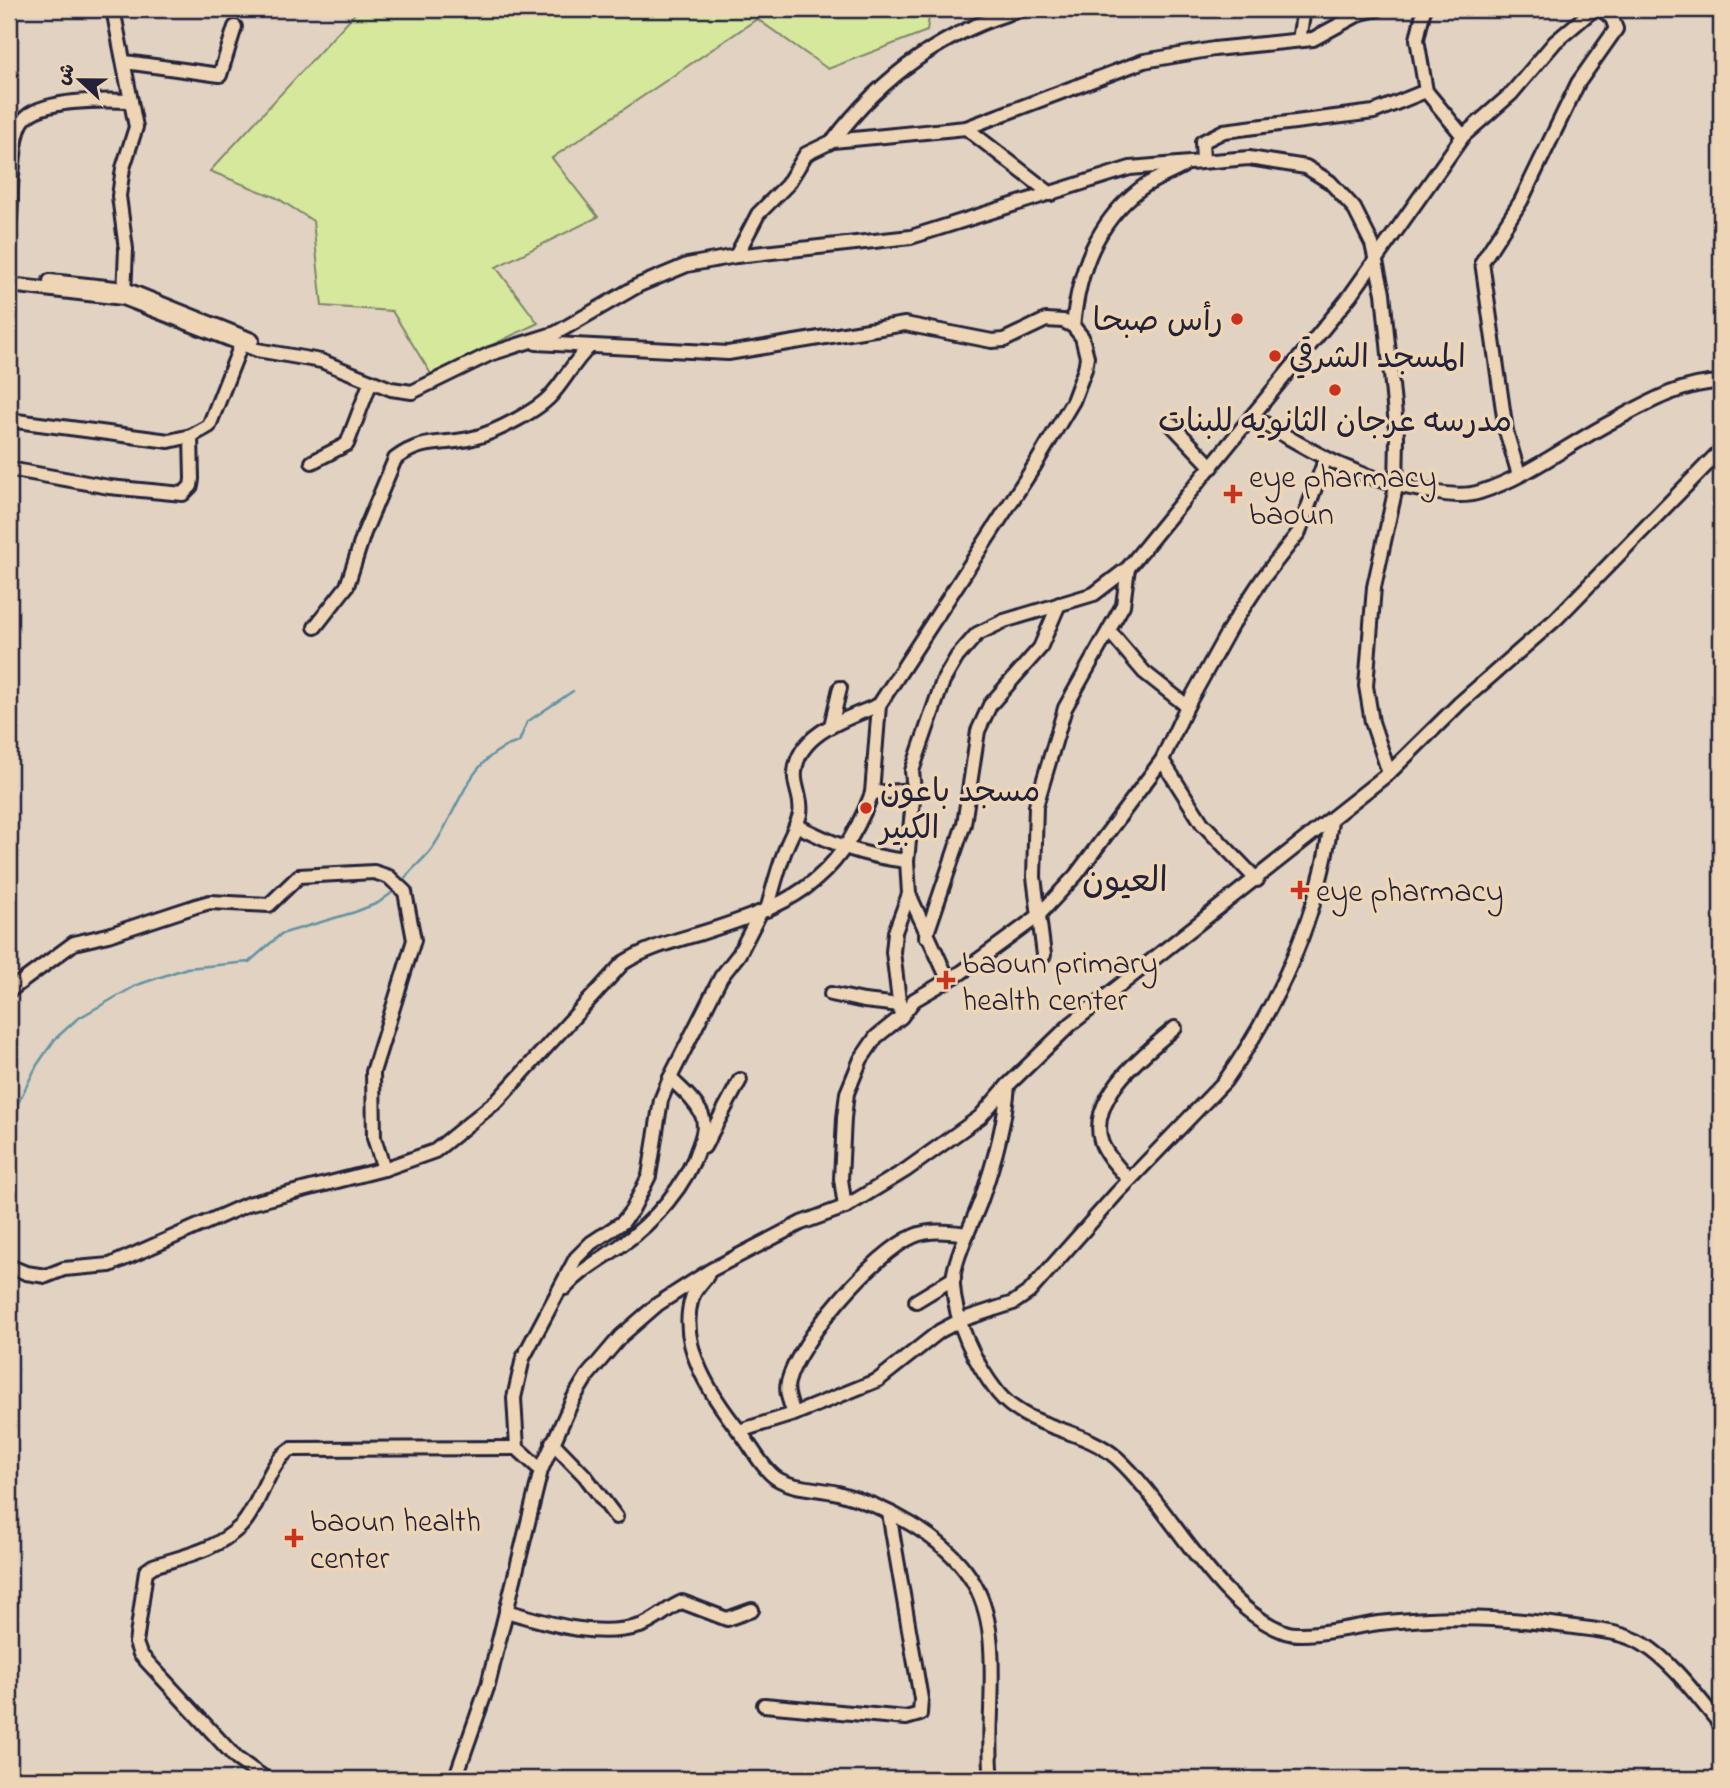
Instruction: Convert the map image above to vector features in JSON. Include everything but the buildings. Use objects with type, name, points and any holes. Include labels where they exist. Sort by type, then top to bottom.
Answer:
[{"type":"street","points":[[113,9],[136,127],[123,168],[119,197],[126,249],[124,294]]},
{"type":"street","points":[[833,141],[886,81],[911,61],[966,28],[1023,9]]},
{"type":"street","points":[[1299,40],[1304,9]]},
{"type":"street","points":[[736,256],[758,214],[787,184],[806,154],[833,141],[966,128],[1144,61],[1214,49],[1321,37],[1361,13],[1378,9]]},
{"type":"street","points":[[1424,9],[1416,39],[1426,91],[1463,136]]},
{"type":"street","points":[[948,979],[909,894],[907,861],[914,790],[912,771],[943,681],[963,649],[989,627],[1094,594],[1128,568],[1377,259],[1463,136],[1511,94],[1555,41],[1594,9]]},
{"type":"street","points":[[1519,475],[1504,422],[1482,262],[1521,201],[1578,83],[1616,29],[1612,18],[1601,9]]},
{"type":"street","points":[[124,62],[220,75],[235,27]]},
{"type":"street","points":[[1073,326],[1082,271],[1107,224],[1139,190],[1196,162],[1204,139],[1224,131],[1374,112],[1426,91]]},
{"type":"street","points":[[9,224],[16,141],[23,121],[34,111],[62,104],[88,100],[131,101]]},
{"type":"street","points":[[966,128],[1051,194]]},
{"type":"street","points":[[9,277],[124,294],[243,341],[292,356],[321,361],[391,389],[412,392],[491,354],[532,343],[556,332],[665,273],[736,256],[911,237],[1118,171],[1196,162],[1271,159],[1306,167],[1324,176],[1354,208],[1377,259],[1383,293],[1397,436],[1396,487],[1374,587],[1367,654],[1368,706],[1389,773]]},
{"type":"street","points":[[9,285],[124,294]]},
{"type":"street","points":[[9,1266],[26,1273],[46,1276],[64,1269],[110,1265],[248,1204],[384,1169],[435,1151],[498,1100],[624,963],[647,949],[763,912],[830,870],[845,850],[872,793],[879,705],[1021,488],[1073,401],[1087,357],[1082,337],[1073,326],[1063,321],[1046,320],[1004,340],[992,341],[905,324],[728,353],[532,343]]},
{"type":"street","points":[[9,420],[169,441],[191,436],[209,426],[243,341]]},
{"type":"street","points":[[315,628],[348,586],[364,533],[395,459],[410,450],[440,440],[473,439],[533,409],[552,396],[572,363],[590,346]]},
{"type":"street","points":[[312,462],[348,443],[371,381]]},
{"type":"street","points":[[1252,416],[1325,460],[1396,487],[1468,496],[1519,475],[1603,426],[1677,389],[1692,384],[1721,383]]},
{"type":"street","points":[[1171,424],[1212,467]]},
{"type":"street","points":[[9,469],[109,487],[183,494],[191,486],[192,479],[191,436]]},
{"type":"street","points":[[455,1779],[480,1711],[541,1470],[552,1442],[587,1376],[621,1336],[658,1304],[711,1270],[802,1223],[845,1206],[906,1170],[980,1117],[1008,1085],[1071,1024],[1257,880],[1389,773],[1460,703],[1556,619],[1721,450]]},
{"type":"street","points":[[845,1206],[841,1179],[847,1093],[861,1059],[876,1037],[900,1011],[1037,917],[1076,875],[1162,760],[1187,706],[1246,602],[1299,532],[1325,460]]},
{"type":"street","points":[[1044,956],[1037,917],[1033,820],[1042,780],[1065,708],[1123,605],[1128,568]]},
{"type":"street","points":[[926,936],[964,824],[978,731],[990,705],[1040,648],[1059,604]]},
{"type":"street","points":[[1110,632],[1150,678],[1187,706]]},
{"type":"street","points":[[831,726],[840,688]]},
{"type":"street","points":[[517,1448],[514,1398],[517,1374],[576,1258],[591,1243],[623,1222],[649,1176],[656,1125],[670,1078],[721,977],[763,912],[796,825],[801,803],[795,769],[807,745],[831,726],[879,705]]},
{"type":"street","points":[[1162,760],[1202,822],[1257,880]]},
{"type":"street","points":[[872,793],[914,790]]},
{"type":"street","points":[[739,1432],[794,1414],[878,1380],[940,1331],[961,1320],[1004,1307],[1029,1292],[1129,1180],[1225,1081],[1257,1032],[1288,965],[1318,884],[1331,821]]},
{"type":"street","points":[[796,825],[845,850],[872,857],[907,861]]},
{"type":"street","points":[[9,991],[74,943],[108,935],[196,906],[210,902],[269,905],[299,876],[374,872],[389,877],[405,892],[414,940],[373,1072],[374,1138],[384,1169]]},
{"type":"street","points":[[900,1011],[894,942],[909,894]]},
{"type":"street","points":[[831,994],[900,1011]]},
{"type":"street","points":[[1129,1180],[1101,1143],[1101,1108],[1128,1072],[1175,1028]]},
{"type":"street","points":[[670,1078],[696,1105],[702,1116],[704,1132],[695,1159]]},
{"type":"street","points":[[560,1293],[578,1273],[645,1226],[678,1187],[716,1130],[740,1080]]},
{"type":"street","points":[[1008,1085],[1000,1142],[954,1278],[961,1320],[975,1357],[1006,1402],[1022,1414],[1091,1442],[1117,1459],[1205,1566],[1251,1612],[1271,1625],[1293,1634],[1408,1620],[1484,1616],[1601,1630],[1628,1637],[1654,1652],[1721,1725]]},
{"type":"street","points":[[794,1414],[787,1393],[788,1380],[809,1340],[846,1294],[905,1240],[933,1232],[968,1234]]},
{"type":"street","points":[[711,1270],[693,1295],[689,1319],[691,1335],[713,1396],[778,1479],[841,1494],[889,1513],[956,1559],[977,1588],[985,1606],[990,1660],[992,1779]]},
{"type":"street","points":[[916,1301],[954,1278]]},
{"type":"street","points":[[552,1442],[585,1476],[616,1517]]},
{"type":"street","points":[[266,1779],[237,1759],[140,1654],[136,1643],[146,1571],[152,1566],[213,1548],[242,1525],[280,1460],[292,1449],[517,1448],[541,1470]]},
{"type":"street","points":[[764,1705],[906,1718],[920,1714],[921,1699],[889,1513]]},
{"type":"street","points":[[506,1611],[561,1626],[605,1630],[650,1622],[681,1602],[727,1619],[752,1610]]},
{"type":"green space","points":[[359,9],[930,9],[927,31],[828,69],[757,19],[552,158],[598,217],[496,267],[538,323],[431,374],[392,311],[322,306],[313,221],[277,198],[210,171]]},
{"type":"waterway","points":[[401,884],[433,847],[476,771],[502,749],[519,742],[527,722],[573,691]]},
{"type":"waterway","points":[[9,1134],[18,1103],[37,1065],[55,1039],[77,1019],[137,985],[187,968],[249,962],[281,934],[355,912],[378,903],[397,889]]},
{"type":"place","name":"رأس صبحا","points":[[1237,319]]},
{"type":"place","name":"المسجد الشرقي","points":[[1275,356]]},
{"type":"place","name":"مدرسه عرجان الثانويه للبنات","points":[[1335,390]]},
{"type":"place","name":"eye pharmacy baoun","points":[[1233,494]]},
{"type":"place","name":"مسجد باعون الكبير","points":[[866,808]]},
{"type":"place","name":"eye pharmacy","points":[[1300,890]]},
{"type":"place","name":"baoun primary health center","points":[[946,980]]},
{"type":"place","name":"baoun health center","points":[[294,1538]]},
{"type":"district","name":"العيون","points":[[1125,879]]}]
